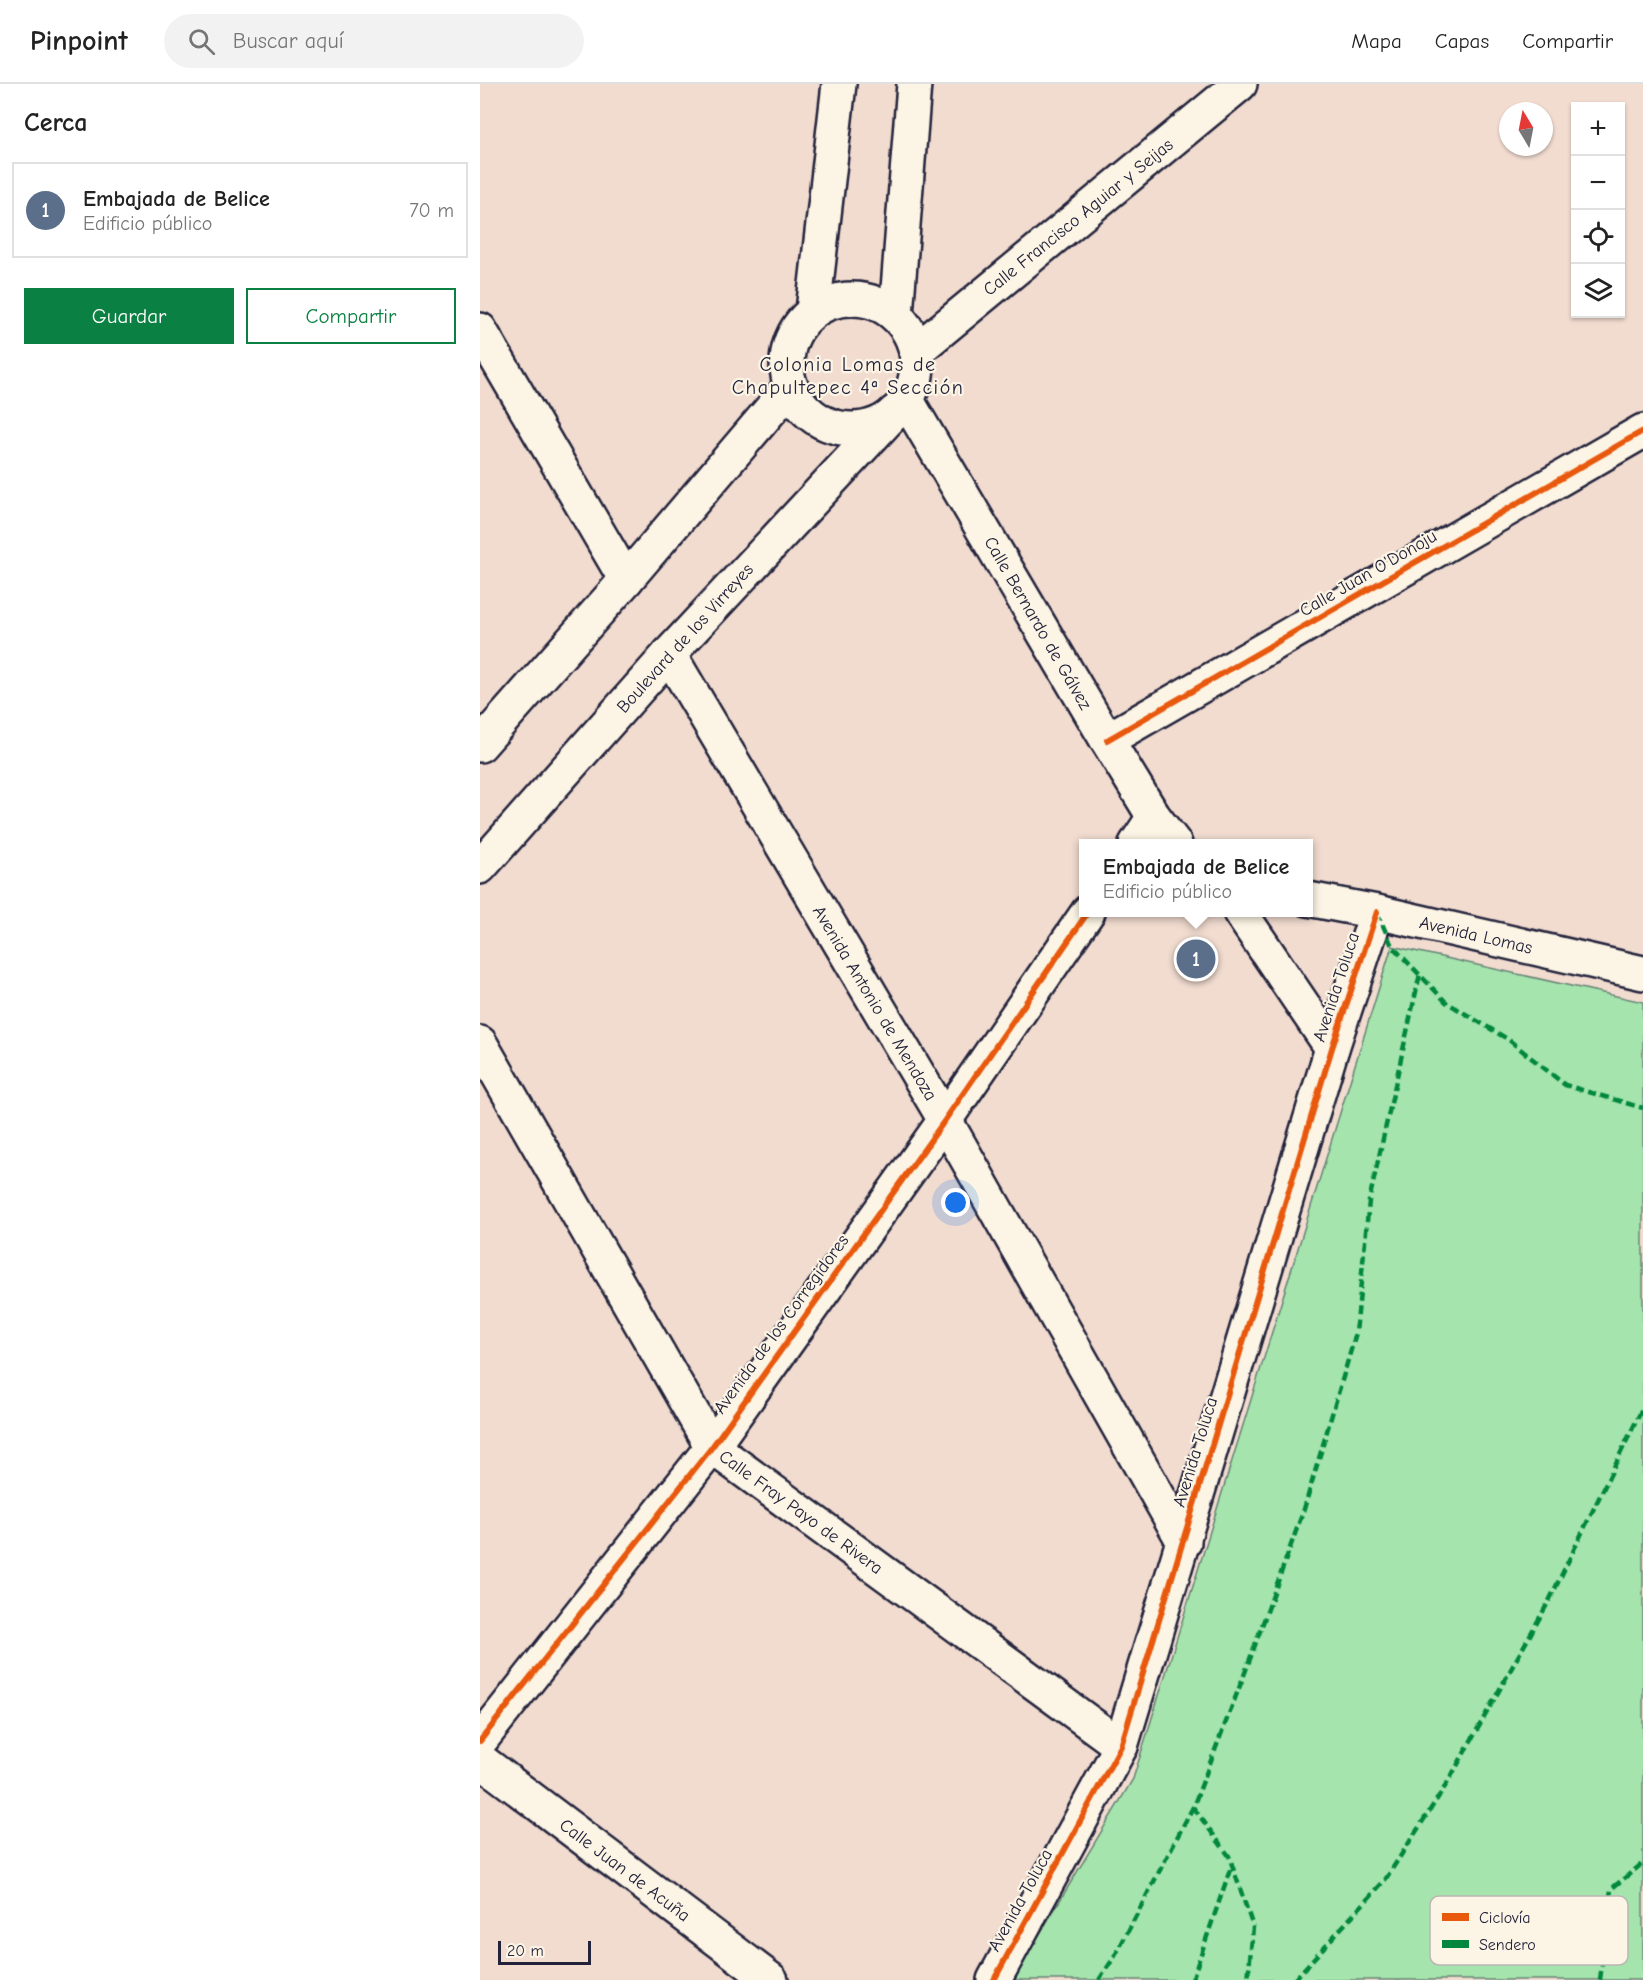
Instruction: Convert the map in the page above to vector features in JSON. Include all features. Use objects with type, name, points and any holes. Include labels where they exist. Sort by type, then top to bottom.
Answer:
[{"type":"street","points":[[813,311],[839,84]]},
{"type":"street","points":[[896,315],[914,84]]},
{"type":"street","name":"Calle Francisco Aguiar y Seijas","points":[[916,351],[1240,84]]},
{"type":"street","points":[[855,299],[877,303],[896,315],[909,331],[916,351],[916,376],[900,406],[876,424],[856,429],[835,426],[816,418],[801,404],[791,386],[787,366],[789,345],[799,326],[813,311],[833,302],[855,299]]},
{"type":"street","points":[[480,330],[626,580]]},
{"type":"street","points":[[480,745],[626,580],[791,386]]},
{"type":"street","name":"Boulevard de los Virreyes","points":[[480,867],[669,654],[900,406]]},
{"type":"street","name":"Calle Bernardo de Gálvez","points":[[900,406],[1154,817],[1172,839]]},
{"type":"street","name":"Calle Juan O'Donoju","points":[[1107,741],[1643,431]]},
{"type":"street","name":"Avenida Antonio de Mendoza","points":[[669,654],[945,1120],[1184,1542]]},
{"type":"street","points":[[1139,839],[1154,817]]},
{"type":"street","name":"Avenida Lomas","points":[[1313,900],[1377,912],[1643,974]]},
{"type":"street","name":"Avenida Toluca","points":[[994,1980],[1121,1746],[1332,1048],[1377,912]]},
{"type":"street","name":"Avenida de los Corregidores","points":[[480,1741],[712,1447],[945,1120],[1085,917]]},
{"type":"street","points":[[1243,917],[1332,1048]]},
{"type":"street","name":"Calle Fray Payo de Rivera","points":[[480,1042],[712,1447],[1121,1746]]},
{"type":"street","name":"Calle Juan de Acuña","points":[[480,1760],[771,1980]]},
{"type":"green space","points":[[1392,946],[1643,1002],[1643,1980],[1012,1980],[1133,1779]]},
{"type":"marked path","points":[[1377,912],[1392,946],[1446,1002],[1509,1040],[1565,1085],[1643,1108]]},
{"type":"marked path","points":[[1099,1980],[1115,1956],[1193,1807],[1246,1670],[1304,1509],[1356,1333],[1369,1201],[1420,974]]},
{"type":"marked path","points":[[1294,1980],[1385,1880],[1448,1782],[1549,1601],[1643,1407]]},
{"type":"marked path","points":[[1193,1807],[1229,1856],[1253,1927],[1248,1980]]},
{"type":"marked path","points":[[1610,1896],[1611,1889],[1643,1863]]},
{"type":"marked path","points":[[1192,1980],[1232,1864]]},
{"type":"marked path","points":[[1600,1980],[1602,1965]]},
{"type":"cycle path","points":[[1107,740],[1643,431]]},
{"type":"cycle path","points":[[994,1980],[1121,1746],[1332,1048],[1377,912]]},
{"type":"cycle path","points":[[480,1741],[712,1447],[945,1120],[1085,917]]},
{"type":"place","name":"Embajada de Belice","points":[[1196,959]]},
{"type":"district","name":"Colonia Lomas de Chapultepec 4ª Sección","points":[[848,376]]}]
